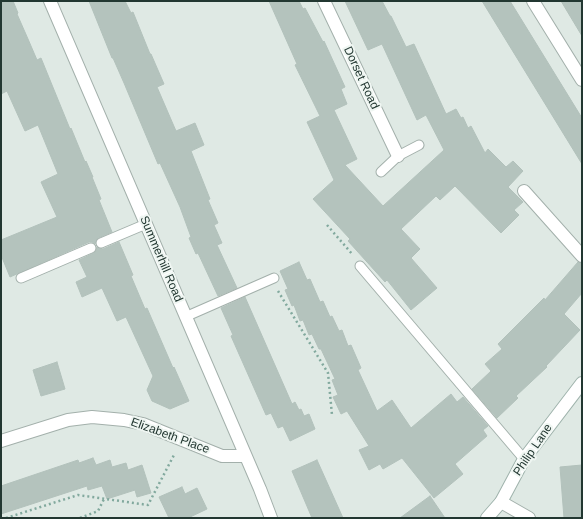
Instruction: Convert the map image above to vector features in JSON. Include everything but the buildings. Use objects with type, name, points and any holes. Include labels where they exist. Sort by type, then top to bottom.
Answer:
[{"type":"street","name":"Summerhill Road","points":[[50,1],[271,518]]},
{"type":"street","name":"Dorset Road","points":[[324,1],[398,156]]},
{"type":"street","points":[[533,1],[582,80]]},
{"type":"street","points":[[524,192],[582,256]]},
{"type":"street","name":"Philip Lane","points":[[487,518],[501,502],[524,459],[582,383]]},
{"type":"street","name":"Elizabeth Place","points":[[1,441],[68,420],[92,417],[124,420],[143,424],[222,456],[245,456]]},
{"type":"street","points":[[501,502],[529,518]]},
{"type":"lane","points":[[381,172],[398,156],[419,145]]},
{"type":"lane","points":[[101,243],[146,224]]},
{"type":"lane","points":[[21,278],[91,248]]},
{"type":"lane","points":[[360,266],[524,459]]},
{"type":"lane","points":[[185,317],[272,279]]},
{"type":"path","points":[[327,225],[359,262],[360,266]]},
{"type":"path","points":[[272,279],[328,373],[332,415]]},
{"type":"path","points":[[6,518],[78,495],[148,505],[182,440]]},
{"type":"path","points":[[80,518],[98,511],[104,499]]}]
